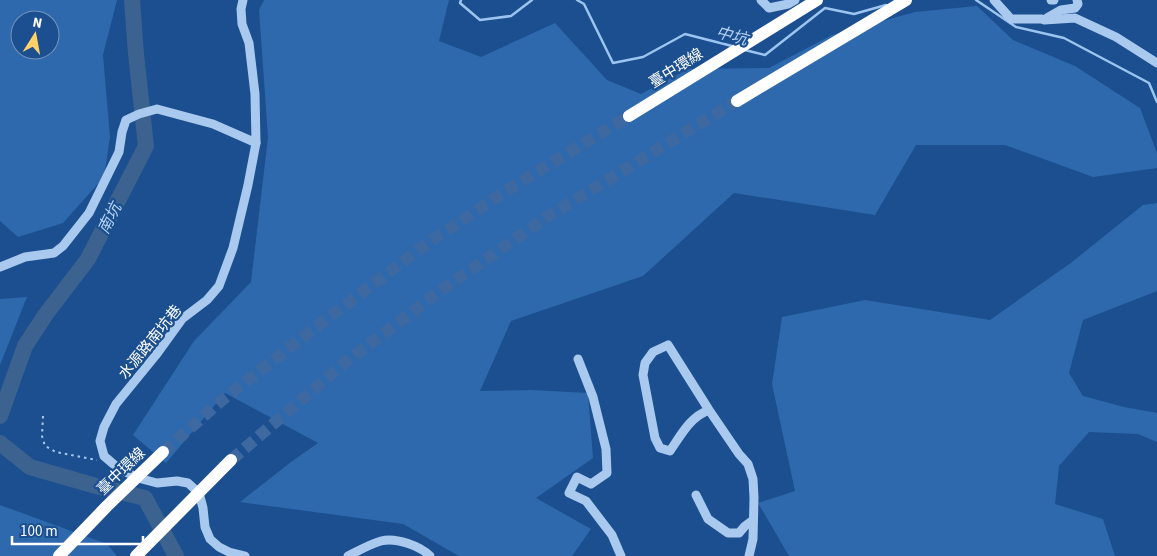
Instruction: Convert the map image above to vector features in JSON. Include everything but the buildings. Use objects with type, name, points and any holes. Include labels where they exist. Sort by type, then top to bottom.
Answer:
[{"type":"highway","name":"臺中環線","points":[[629,116],[817,0]]},
{"type":"highway","points":[[738,101],[900,2]]},
{"type":"highway","name":"臺中環線","points":[[59,556],[107,506],[164,452]]},
{"type":"highway","points":[[136,556],[232,460]]},
{"type":"street","name":"水源路南坑巷","points":[[112,463],[104,456],[100,441],[104,426],[116,404],[156,355],[182,318],[207,300],[219,286],[233,248],[256,143],[255,94],[249,43],[242,24],[241,9],[243,0]]},
{"type":"street","points":[[761,0],[769,8],[788,4],[795,0]]},
{"type":"street","points":[[994,0],[1011,20],[1075,18],[1116,37],[1157,63]]},
{"type":"street","points":[[1044,20],[1061,10],[1076,8],[1077,0]]},
{"type":"street","points":[[0,267],[25,257],[54,253],[63,246],[89,213],[119,152],[126,120],[157,109],[214,124],[256,143]]},
{"type":"street","points":[[709,410],[699,414],[670,451],[660,448],[655,438],[643,376],[645,363],[653,352],[668,344],[709,410],[748,464],[753,479],[753,539],[749,556]]},
{"type":"street","points":[[578,359],[593,397],[606,449],[607,473],[591,484],[577,477],[569,493],[586,501],[612,535],[620,556]]},
{"type":"street","points":[[112,463],[138,478],[156,483],[177,481],[188,483],[199,492],[205,526],[210,539],[219,547],[245,556]]},
{"type":"street","points":[[696,494],[708,519],[728,533],[739,533],[753,520]]},
{"type":"street","points":[[348,556],[382,540],[404,542],[417,547],[430,556]]},
{"type":"path","points":[[43,416],[42,436],[45,446],[56,452],[112,463]]},
{"type":"shaded area","points":[[0,0],[117,0],[103,55],[110,137],[104,177],[63,223],[18,237],[0,221]]},
{"type":"shaded area","points":[[264,0],[449,0],[439,41],[481,57],[555,23],[607,80],[641,94],[688,69],[769,68],[832,35],[915,12],[977,6],[1013,40],[1075,66],[1140,108],[1157,153],[1157,168],[1093,177],[1005,145],[916,145],[875,215],[734,193],[643,276],[511,321],[480,391],[531,390],[588,393],[593,458],[536,498],[591,529],[572,556],[459,556],[403,524],[240,502],[318,443],[225,393],[166,463],[133,435],[194,341],[251,282],[268,137],[259,10]]},
{"type":"shaded area","points":[[1157,203],[1157,291],[1083,320],[1069,373],[1083,396],[1124,407],[1157,413],[1157,442],[1138,434],[1089,432],[1059,466],[1055,504],[1103,519],[1115,556],[789,556],[758,503],[795,491],[772,384],[782,317],[865,300],[990,320],[1072,262],[1143,205]]},
{"type":"shaded area","points":[[27,297],[0,365],[0,299]]},
{"type":"shaded area","points":[[0,505],[107,544],[117,556],[0,556]]},
{"type":"waterway","name":"南坑","points":[[0,416],[25,346],[46,314],[88,259],[146,146],[132,0]]},
{"type":"waterway","name":"中坑","points":[[461,0],[460,3],[480,20],[511,16],[532,0]]},
{"type":"waterway","name":"中坑","points":[[577,0],[584,4],[613,63],[643,57],[685,34],[732,46]]},
{"type":"waterway","name":"中坑","points":[[976,0],[1016,27],[1064,38],[1149,83],[1157,102]]},
{"type":"waterway","name":"中坑","points":[[745,50],[765,55],[825,8],[854,14],[886,5]]},
{"type":"waterway","name":"南坑","points":[[0,443],[30,467],[145,498],[176,556]]},
{"type":"tunnel","points":[[231,460],[347,361],[440,291],[547,217],[737,101]]},
{"type":"tunnel","points":[[163,452],[222,400],[428,243],[509,189],[629,116]]}]
